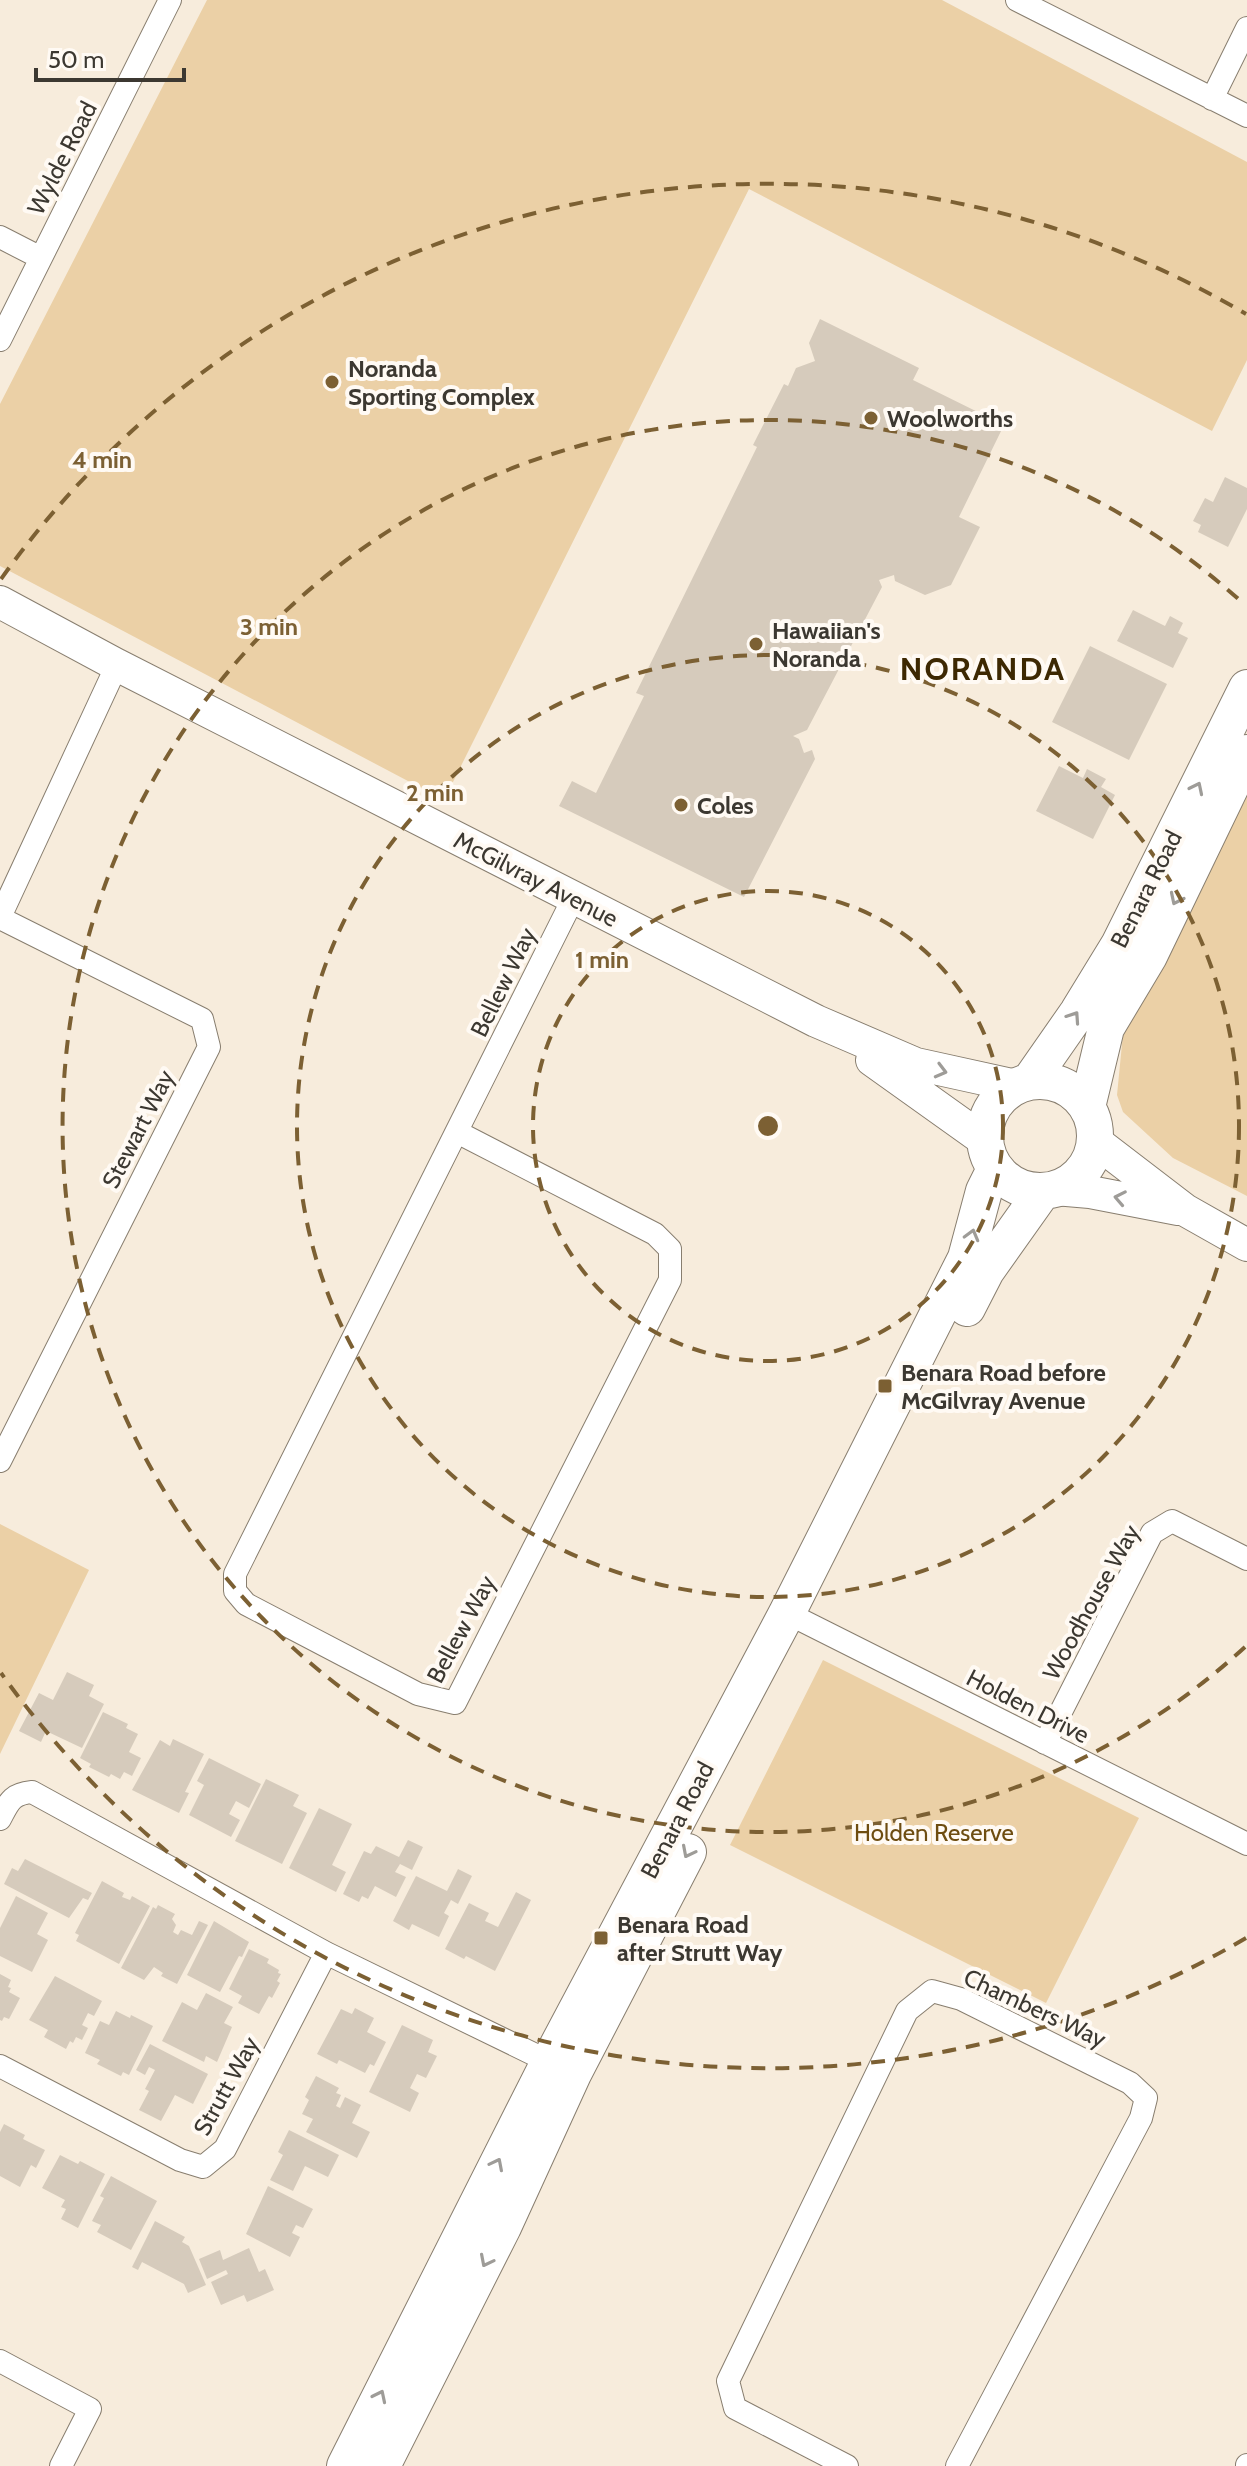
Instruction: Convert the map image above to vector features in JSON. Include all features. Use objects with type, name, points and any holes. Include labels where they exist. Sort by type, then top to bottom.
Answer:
[{"type":"main road","name":"McGilvray Avenue","points":[[0,602],[117,665],[816,1021],[916,1064],[963,1076],[1023,1084]]},
{"type":"main road","name":"Benara Road","points":[[1023,1084],[1078,1012],[1119,945],[1247,688]]},
{"type":"main road","name":"Benara Road","points":[[1091,1124],[1106,1028],[1149,956],[1247,753]]},
{"type":"main road","name":"McGilvray Avenue","points":[[816,1021],[990,1154]]},
{"type":"main road","points":[[1185,1210],[1090,1192],[1016,1186],[990,1154],[986,1123],[992,1108],[1002,1095],[1023,1084],[1047,1080],[1063,1085],[1077,1094],[1091,1124],[1185,1210],[1247,1245]]},
{"type":"main road","points":[[1048,1190],[1070,1182],[1083,1171],[1091,1157],[1091,1124]]},
{"type":"main road","name":"Benara Road","points":[[797,1617],[966,1258],[984,1191],[990,1154]]},
{"type":"main road","name":"Benara Road","points":[[345,2466],[561,2068],[797,1617],[986,1271],[1048,1190]]},
{"type":"main road","name":"Benara Road","points":[[382,2466],[503,2227],[561,2068]]},
{"type":"street","name":"Wylde Road","points":[[0,340],[170,0]]},
{"type":"street","points":[[1017,0],[1247,116]]},
{"type":"street","points":[[1212,99],[1247,28]]},
{"type":"street","points":[[0,237],[41,258]]},
{"type":"street","name":"Stewart Way","points":[[0,1461],[209,1047],[202,1019],[0,918],[117,665]]},
{"type":"street","name":"Bellew Way","points":[[457,1132],[655,1234],[670,1249],[670,1280],[455,1703],[418,1694],[246,1604],[235,1591],[235,1574],[574,897]]},
{"type":"street","name":"Woodhouse Way","points":[[1045,1743],[1152,1533],[1172,1521],[1247,1559]]},
{"type":"street","name":"Holden Drive","points":[[797,1617],[1247,1844]]},
{"type":"street","points":[[0,1819],[9,1802],[19,1793],[32,1792],[326,1953],[561,2068]]},
{"type":"street","name":"Strutt Way","points":[[0,2066],[180,2160],[203,2167],[225,2149],[326,1953]]},
{"type":"street","name":"Chambers Way","points":[[847,2466],[735,2408],[728,2381],[907,2011],[932,1991],[961,1999],[1130,2083],[1146,2098],[1141,2118],[957,2466]]},
{"type":"street","points":[[0,2361],[90,2409],[61,2466]]},
{"type":"green space","name":"Noranda Sporting Complex","points":[[207,0],[942,0],[1247,162],[1247,360],[1212,431],[749,189],[444,800],[0,566],[0,404]]},
{"type":"green space","points":[[1247,774],[1247,1196],[1173,1158],[1123,1112],[1117,1095],[1123,1034]]},
{"type":"green space","points":[[0,1524],[89,1570],[0,1754]]},
{"type":"green space","name":"Holden Reserve","points":[[823,1660],[1139,1818],[1046,2003],[730,1845]]},
{"type":"building","name":"Hawaiian's Noranda","points":[[820,319],[919,368],[913,380],[1004,425],[959,517],[980,527],[951,585],[925,595],[895,581],[894,575],[879,580],[882,587],[807,730],[793,736],[799,739],[804,753],[812,750],[815,759],[744,897],[559,806],[572,781],[596,793],[644,696],[636,693],[757,447],[753,445],[784,384],[788,386],[796,368],[815,361],[809,343]]},
{"type":"building","points":[[1225,477],[1247,488],[1247,509],[1228,547],[1198,532],[1201,525],[1193,521],[1205,498],[1213,502]]},
{"type":"building","points":[[1133,610],[1165,626],[1170,616],[1183,623],[1178,633],[1188,638],[1173,668],[1117,641]]},
{"type":"building","points":[[1090,646],[1167,684],[1129,760],[1052,722]]},
{"type":"building","points":[[1059,766],[1083,778],[1087,769],[1106,779],[1101,787],[1115,795],[1093,839],[1036,811]]},
{"type":"building","points":[[67,1672],[94,1685],[89,1696],[104,1704],[82,1748],[46,1731],[41,1742],[19,1731],[39,1693],[53,1700]]},
{"type":"building","points":[[103,1712],[128,1724],[126,1728],[138,1734],[129,1752],[141,1758],[132,1776],[124,1772],[120,1779],[111,1774],[109,1777],[89,1767],[91,1764],[80,1758]]},
{"type":"building","points":[[173,1739],[204,1754],[185,1792],[189,1793],[179,1813],[132,1790],[160,1740],[170,1746]]},
{"type":"building","points":[[209,1758],[261,1784],[249,1808],[236,1801],[229,1814],[240,1820],[231,1837],[189,1815],[204,1785],[197,1781]]},
{"type":"building","points":[[266,1779],[299,1795],[293,1806],[307,1813],[282,1864],[235,1841]]},
{"type":"building","points":[[319,1808],[352,1824],[332,1865],[346,1872],[336,1892],[289,1868]]},
{"type":"building","points":[[408,1840],[423,1847],[412,1870],[400,1864],[395,1872],[406,1877],[396,1897],[375,1886],[368,1899],[362,1896],[359,1902],[343,1894],[364,1851],[371,1854],[376,1846],[399,1857]]},
{"type":"building","points":[[25,1859],[92,1893],[88,1900],[83,1898],[69,1918],[4,1884],[12,1868],[18,1871]]},
{"type":"building","points":[[458,1869],[472,1876],[458,1904],[451,1900],[444,1913],[449,1916],[439,1937],[412,1924],[409,1930],[393,1921],[416,1876],[447,1891]]},
{"type":"building","points":[[102,1881],[124,1893],[122,1897],[130,1900],[132,1896],[150,1906],[119,1964],[76,1941],[79,1935],[75,1933]]},
{"type":"building","points":[[516,1892],[531,1900],[495,1971],[445,1949],[469,1903],[489,1913],[485,1921],[498,1927]]},
{"type":"building","points":[[16,1896],[48,1913],[37,1934],[48,1940],[32,1972],[0,1956],[0,1928]]},
{"type":"building","points":[[158,1905],[175,1914],[172,1919],[176,1925],[173,1932],[178,1935],[181,1930],[192,1935],[199,1921],[208,1925],[177,1984],[161,1976],[163,1973],[154,1967],[144,1980],[121,1968],[153,1907],[156,1909]]},
{"type":"building","points":[[214,1921],[249,1942],[220,1992],[187,1975]]},
{"type":"building","points":[[249,1949],[269,1959],[267,1963],[281,1974],[272,1998],[269,1996],[259,2014],[238,2003],[242,1996],[229,1989]]},
{"type":"building","points":[[0,1974],[11,1980],[9,1992],[20,1998],[9,2019],[4,2017],[2,2021],[0,2020]]},
{"type":"building","points":[[55,1976],[102,2001],[94,2016],[88,2013],[82,2025],[88,2028],[82,2040],[76,2037],[66,2049],[44,2037],[48,2030],[29,2020]]},
{"type":"building","points":[[206,1993],[233,2007],[224,2023],[232,2027],[217,2062],[206,2056],[204,2062],[162,2041],[182,2002],[197,2010]]},
{"type":"building","points":[[355,2008],[374,2018],[367,2032],[386,2042],[374,2066],[370,2064],[365,2073],[339,2060],[337,2064],[317,2054],[341,2009],[352,2014]]},
{"type":"building","points":[[116,2011],[153,2026],[129,2075],[123,2072],[121,2076],[97,2064],[100,2060],[85,2053],[100,2021],[109,2025]]},
{"type":"building","points":[[402,2025],[433,2040],[428,2052],[437,2056],[426,2078],[417,2074],[410,2088],[419,2093],[410,2112],[369,2092]]},
{"type":"building","points":[[150,2044],[208,2074],[193,2104],[175,2095],[161,2121],[139,2110],[155,2070],[149,2067],[145,2075],[136,2070]]},
{"type":"building","points":[[316,2076],[339,2088],[336,2093],[341,2095],[336,2106],[340,2108],[345,2097],[361,2105],[352,2123],[370,2132],[357,2158],[306,2132],[313,2119],[302,2114],[309,2100],[305,2097]]},
{"type":"building","points":[[4,2124],[25,2135],[23,2139],[45,2150],[36,2168],[31,2165],[20,2187],[0,2176],[0,2132]]},
{"type":"building","points":[[289,2130],[339,2155],[328,2177],[305,2166],[293,2191],[270,2180],[283,2155],[278,2152]]},
{"type":"building","points":[[60,2155],[105,2174],[78,2228],[61,2219],[66,2209],[61,2207],[65,2200],[42,2188]]},
{"type":"building","points":[[111,2176],[157,2201],[131,2250],[97,2232],[101,2225],[92,2221]]},
{"type":"building","points":[[268,2186],[313,2209],[303,2228],[296,2225],[292,2233],[300,2237],[290,2257],[246,2234]]},
{"type":"building","points":[[155,2221],[185,2237],[182,2242],[189,2246],[206,2285],[188,2293],[184,2284],[142,2262],[138,2270],[132,2267]]},
{"type":"building","points":[[249,2248],[259,2272],[265,2269],[274,2290],[247,2302],[244,2295],[221,2305],[211,2282],[228,2274],[226,2270],[207,2279],[199,2259],[220,2250],[223,2260]]},
{"type":"place","name":"Noranda Sporting Complex","points":[[332,382]]},
{"type":"place","name":"Woolworths","points":[[871,418]]},
{"type":"place","name":"Hawaiian's Noranda","points":[[756,644]]},
{"type":"place","name":"Coles","points":[[681,805]]},
{"type":"place","name":"Benara Road before McGilvray Avenue","points":[[885,1386]]},
{"type":"place","name":"Benara Road after Strutt Way","points":[[601,1938]]},
{"type":"district","name":"NORANDA","points":[[983,668]]}]
